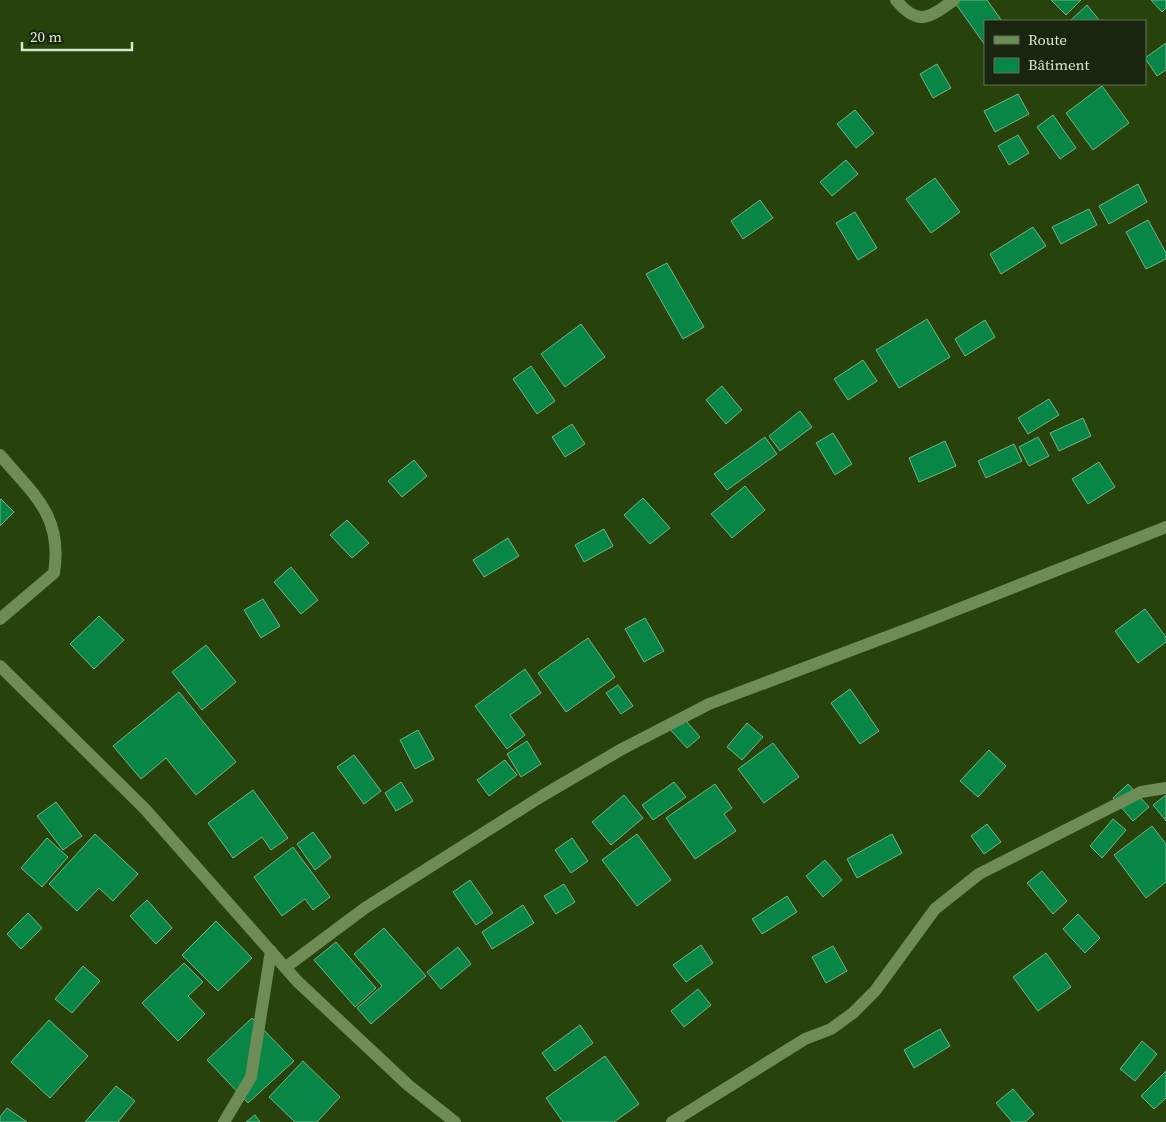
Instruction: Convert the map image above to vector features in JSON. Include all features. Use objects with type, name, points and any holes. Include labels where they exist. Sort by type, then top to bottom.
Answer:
[{"type":"street","points":[[896,0],[910,13],[925,18],[931,17],[954,0]]},
{"type":"street","points":[[0,456],[43,505],[54,529],[57,552],[54,573],[0,619]]},
{"type":"street","points":[[286,968],[364,908],[542,796],[622,749],[709,704],[918,625],[1166,527]]},
{"type":"street","points":[[0,666],[145,809],[286,968],[408,1086],[455,1122]]},
{"type":"street","points":[[672,1122],[804,1039],[830,1029],[853,1013],[875,991],[935,909],[979,874],[1141,792],[1166,788]]},
{"type":"street","points":[[224,1122],[251,1077],[271,951]]},
{"type":"building","points":[[953,0],[987,0],[1001,20],[984,20],[984,44]]},
{"type":"building","points":[[1051,0],[1081,0],[1066,15]]},
{"type":"building","points":[[1151,0],[1166,0],[1166,8],[1162,12]]},
{"type":"building","points":[[1087,5],[1099,20],[1071,20]]},
{"type":"building","points":[[1166,43],[1166,70],[1157,76],[1146,57]]},
{"type":"building","points":[[937,64],[951,88],[933,98],[920,74]]},
{"type":"building","points":[[1102,86],[1129,123],[1093,150],[1066,113]]},
{"type":"building","points":[[1018,94],[1029,114],[995,132],[984,111]]},
{"type":"building","points":[[855,110],[874,133],[856,148],[837,124]]},
{"type":"building","points":[[1053,115],[1076,148],[1060,159],[1037,127]]},
{"type":"building","points":[[1018,135],[1029,153],[1009,165],[998,146]]},
{"type":"building","points":[[846,160],[858,174],[832,196],[820,182]]},
{"type":"building","points":[[935,178],[960,212],[931,233],[906,199]]},
{"type":"building","points":[[1138,184],[1147,202],[1109,224],[1099,206]]},
{"type":"building","points":[[760,200],[773,218],[743,239],[731,221]]},
{"type":"building","points":[[1089,209],[1097,225],[1061,244],[1052,227]]},
{"type":"building","points":[[855,212],[877,248],[858,260],[836,223]]},
{"type":"building","points":[[1148,220],[1166,253],[1166,259],[1146,269],[1126,232]]},
{"type":"building","points":[[1033,227],[1046,246],[1001,274],[990,254]]},
{"type":"building","points":[[667,263],[704,327],[683,339],[646,274]]},
{"type":"building","points":[[927,319],[950,357],[899,388],[876,350]]},
{"type":"building","points":[[985,320],[995,337],[965,356],[955,339]]},
{"type":"building","points":[[581,324],[605,357],[565,387],[541,354]]},
{"type":"building","points":[[863,360],[877,381],[848,400],[834,379]]},
{"type":"building","points":[[531,366],[555,401],[537,414],[513,379]]},
{"type":"building","points":[[722,386],[742,410],[726,424],[706,400]]},
{"type":"building","points":[[1049,399],[1059,415],[1028,434],[1018,418]]},
{"type":"building","points":[[800,411],[812,427],[780,451],[769,436]]},
{"type":"building","points":[[1083,418],[1091,436],[1059,451],[1050,433]]},
{"type":"building","points":[[572,424],[585,444],[565,457],[552,437]]},
{"type":"building","points":[[833,433],[852,464],[835,475],[816,443]]},
{"type":"building","points":[[765,437],[777,454],[727,490],[714,474]]},
{"type":"building","points":[[1038,437],[1049,456],[1029,466],[1019,447]]},
{"type":"building","points":[[945,441],[956,466],[919,482],[909,458]]},
{"type":"building","points":[[1014,444],[1022,461],[986,478],[978,461]]},
{"type":"building","points":[[414,460],[427,476],[402,497],[388,481]]},
{"type":"building","points":[[1099,462],[1115,487],[1088,504],[1072,479]]},
{"type":"building","points":[[745,486],[765,510],[732,538],[711,514]]},
{"type":"building","points":[[643,498],[670,528],[650,544],[624,515]]},
{"type":"building","points":[[0,500],[14,512],[0,526]]},
{"type":"building","points":[[347,520],[369,543],[352,558],[330,535]]},
{"type":"building","points":[[604,529],[613,546],[584,562],[575,545]]},
{"type":"building","points":[[508,538],[519,556],[484,577],[473,560]]},
{"type":"building","points":[[291,567],[318,600],[301,614],[274,582]]},
{"type":"building","points":[[263,599],[280,626],[261,638],[244,610]]},
{"type":"building","points":[[1145,609],[1166,637],[1166,642],[1138,663],[1115,631]]},
{"type":"building","points":[[99,616],[124,640],[94,669],[70,644]]},
{"type":"building","points":[[645,618],[664,651],[644,662],[625,629]]},
{"type":"building","points":[[588,638],[615,677],[566,712],[538,673]]},
{"type":"building","points":[[206,645],[236,682],[202,710],[172,672]]},
{"type":"building","points":[[525,669],[541,693],[510,715],[525,735],[507,749],[475,706]]},
{"type":"building","points":[[618,685],[633,706],[621,714],[606,693]]},
{"type":"building","points":[[850,689],[879,731],[860,744],[831,703]]},
{"type":"building","points":[[179,692],[236,762],[196,795],[166,758],[141,779],[113,746]]},
{"type":"building","points":[[681,715],[700,737],[687,748],[668,727]]},
{"type":"building","points":[[747,723],[763,737],[742,760],[727,747]]},
{"type":"building","points":[[418,730],[434,759],[415,769],[400,740]]},
{"type":"building","points":[[527,741],[541,764],[521,777],[507,754]]},
{"type":"building","points":[[773,743],[799,777],[764,803],[738,769]]},
{"type":"building","points":[[989,750],[1006,766],[978,797],[960,781]]},
{"type":"building","points":[[354,755],[381,791],[364,804],[337,767]]},
{"type":"building","points":[[505,760],[517,775],[489,796],[477,780]]},
{"type":"building","points":[[401,782],[413,801],[396,811],[385,793]]},
{"type":"building","points":[[674,782],[686,797],[653,820],[642,805]]},
{"type":"building","points":[[715,784],[732,808],[724,814],[736,831],[695,859],[666,818]]},
{"type":"building","points":[[1128,784],[1149,807],[1133,821],[1113,798]]},
{"type":"building","points":[[253,790],[288,838],[271,850],[262,837],[233,858],[208,823]]},
{"type":"building","points":[[624,795],[643,818],[611,845],[592,822]]},
{"type":"building","points":[[1166,795],[1166,821],[1153,805]]},
{"type":"building","points":[[56,802],[82,836],[63,850],[37,816]]},
{"type":"building","points":[[1113,819],[1126,830],[1102,858],[1090,846]]},
{"type":"building","points":[[987,824],[1001,842],[984,854],[971,836]]},
{"type":"building","points":[[1152,826],[1166,844],[1166,882],[1146,898],[1114,855]]},
{"type":"building","points":[[313,832],[331,857],[315,870],[297,844]]},
{"type":"building","points":[[95,834],[138,874],[113,901],[99,888],[77,911],[49,884]]},
{"type":"building","points":[[637,834],[671,880],[637,906],[602,860]]},
{"type":"building","points":[[892,834],[902,853],[857,878],[847,859]]},
{"type":"building","points":[[47,838],[68,857],[42,887],[21,868]]},
{"type":"building","points":[[572,838],[588,861],[571,873],[555,850]]},
{"type":"building","points":[[293,847],[330,897],[313,910],[305,899],[282,916],[254,877]]},
{"type":"building","points":[[825,860],[842,880],[823,897],[806,876]]},
{"type":"building","points":[[1042,871],[1067,901],[1053,914],[1027,883]]},
{"type":"building","points":[[470,880],[493,913],[476,925],[453,892]]},
{"type":"building","points":[[564,884],[575,902],[556,914],[544,896]]},
{"type":"building","points":[[787,896],[797,912],[762,934],[752,919]]},
{"type":"building","points":[[147,900],[172,928],[156,944],[130,916]]},
{"type":"building","points":[[523,905],[534,923],[492,949],[482,932]]},
{"type":"building","points":[[28,913],[42,928],[21,949],[7,934]]},
{"type":"building","points":[[1078,914],[1100,938],[1085,953],[1063,929]]},
{"type":"building","points":[[216,921],[252,958],[218,991],[182,955]]},
{"type":"building","points":[[384,928],[426,976],[371,1024],[357,1008],[382,986],[354,954]]},
{"type":"building","points":[[336,942],[376,988],[355,1007],[314,960]]},
{"type":"building","points":[[701,945],[713,963],[686,982],[673,965]]},
{"type":"building","points":[[833,946],[847,971],[826,983],[812,957]]},
{"type":"building","points":[[458,947],[471,964],[441,989],[427,972]]},
{"type":"building","points":[[1046,953],[1071,987],[1038,1011],[1013,977]]},
{"type":"building","points":[[184,963],[203,982],[188,996],[205,1014],[178,1041],[142,1003]]},
{"type":"building","points":[[83,966],[100,981],[72,1013],[55,999]]},
{"type":"building","points":[[698,989],[711,1005],[684,1027],[671,1011]]},
{"type":"building","points":[[252,1018],[294,1061],[248,1103],[207,1060]]},
{"type":"building","points":[[49,1020],[88,1056],[50,1098],[11,1062]]},
{"type":"building","points":[[580,1025],[593,1043],[555,1071],[542,1053]]},
{"type":"building","points":[[940,1029],[950,1046],[914,1068],[904,1050]]},
{"type":"building","points":[[1142,1041],[1157,1054],[1135,1081],[1120,1069]]},
{"type":"building","points":[[605,1056],[639,1104],[614,1122],[563,1122],[546,1098]]},
{"type":"building","points":[[303,1061],[340,1097],[317,1122],[295,1122],[269,1097]]},
{"type":"building","points":[[1166,1071],[1166,1098],[1154,1109],[1141,1096]]},
{"type":"building","points":[[116,1086],[135,1101],[118,1122],[85,1122]]},
{"type":"building","points":[[1013,1089],[1034,1114],[1025,1122],[1012,1122],[996,1103]]},
{"type":"building","points":[[7,1108],[27,1122],[0,1122],[0,1117]]},
{"type":"building","points":[[255,1115],[260,1122],[246,1122]]}]
